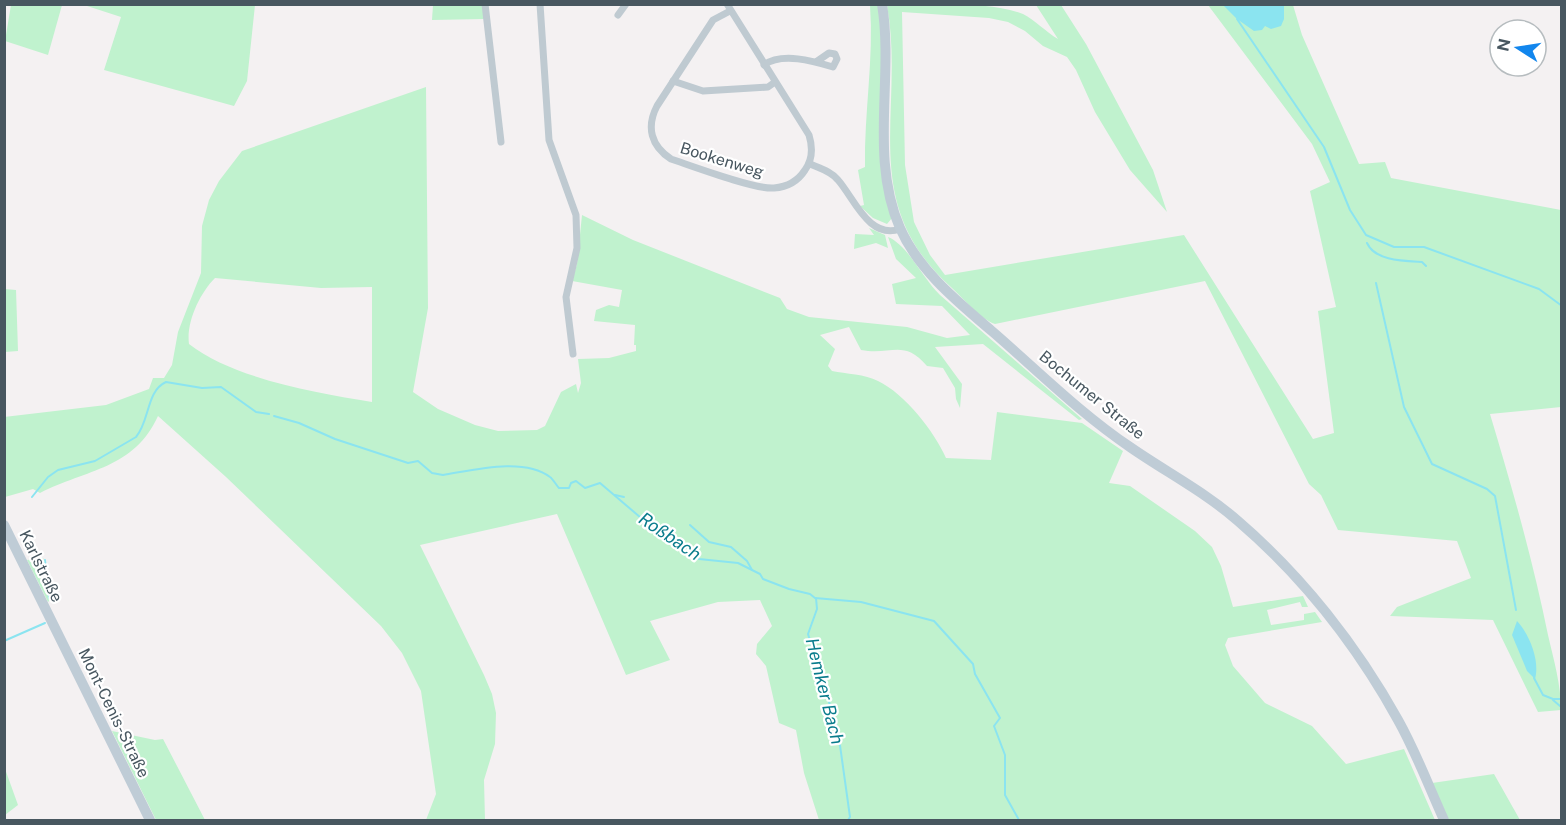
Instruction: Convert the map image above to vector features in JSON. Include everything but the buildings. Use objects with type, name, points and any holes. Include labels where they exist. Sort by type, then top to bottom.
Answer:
[{"type":"main road","name":"Bochumer Straße","points":[[882,4],[887,53],[885,165],[890,200],[900,229],[934,278],[982,323],[1106,429],[1205,494],[1238,520],[1290,569],[1383,694],[1413,749],[1444,820]]},
{"type":"main road","name":"Karlstraße","points":[[4,525],[51,620]]},
{"type":"main road","name":"Mont-Cenis-Straße","points":[[51,620],[150,820]]},
{"type":"street","points":[[485,4],[501,142]]},
{"type":"street","points":[[540,4],[549,140],[576,214],[577,248],[566,297],[573,354]]},
{"type":"street","points":[[618,15],[626,4]]},
{"type":"street","points":[[728,8],[810,135],[812,146],[810,164],[834,176],[857,209],[874,225],[895,231],[900,229]]},
{"type":"street","name":"Bookenweg","points":[[728,8],[713,20],[657,106],[651,124],[656,145],[671,159],[768,188],[792,183],[810,164]]},
{"type":"street","points":[[764,65],[778,59],[816,62]]},
{"type":"street","points":[[673,81],[703,91],[768,87],[775,82]]},
{"type":"green space","points":[[956,4],[1008,10],[1023,14],[1058,39],[1036,5],[1061,5],[1086,44],[1153,170],[1167,212],[1130,170],[1095,112],[1076,70],[1067,57],[1043,46],[1025,31],[1008,22],[989,18],[902,12],[905,165],[914,222],[930,255],[945,275],[1184,235],[1313,439],[1334,433],[1318,311],[1336,307],[1310,191],[1330,182],[1312,144],[1208,5],[1293,5],[1302,35],[1359,164],[1385,162],[1391,178],[1561,210],[1561,407],[1490,414],[1536,580],[1557,673],[1561,710],[1538,712],[1493,620],[1390,616],[1397,607],[1471,578],[1457,541],[1338,530],[1321,495],[1309,484],[1205,281],[995,324],[978,314],[953,289],[923,256],[904,223],[894,189],[890,154],[892,82],[887,5]]},
{"type":"green space","points":[[11,5],[62,5],[48,55],[5,41]]},
{"type":"green space","points":[[84,5],[255,5],[247,81],[234,106],[104,70],[121,17]]},
{"type":"green space","points":[[433,5],[482,5],[484,19],[432,20]]},
{"type":"green space","points":[[870,5],[878,5],[880,19],[892,218],[887,224],[873,218],[860,206],[864,205],[858,170],[865,167],[871,46]]},
{"type":"green space","points":[[426,87],[428,308],[413,392],[438,409],[475,425],[498,431],[537,430],[545,426],[561,392],[576,384],[578,393],[581,383],[578,359],[609,358],[636,351],[635,325],[594,321],[596,310],[609,305],[619,307],[622,290],[572,281],[577,264],[582,215],[633,240],[780,298],[787,309],[809,317],[907,327],[947,338],[970,335],[942,306],[896,304],[892,284],[916,278],[896,259],[888,237],[902,247],[940,295],[1082,419],[1079,420],[983,344],[935,347],[962,384],[960,408],[955,388],[943,368],[927,366],[919,358],[903,350],[861,350],[849,327],[820,335],[835,349],[828,366],[832,371],[867,377],[888,387],[918,414],[946,458],[991,460],[997,412],[1082,423],[1123,451],[1109,483],[1130,486],[1195,531],[1212,547],[1221,566],[1233,607],[1303,596],[1308,607],[1302,607],[1300,602],[1267,610],[1271,625],[1304,620],[1304,614],[1315,612],[1322,622],[1228,638],[1225,645],[1233,666],[1265,703],[1312,726],[1346,764],[1404,749],[1435,820],[819,820],[804,773],[796,730],[779,723],[766,666],[756,654],[757,644],[772,626],[760,600],[718,602],[650,621],[670,660],[626,675],[557,514],[420,545],[484,675],[492,694],[496,713],[495,744],[484,780],[485,820],[426,820],[436,794],[421,691],[402,653],[381,626],[226,477],[158,416],[148,434],[136,447],[108,465],[40,493],[33,489],[5,497],[4,417],[106,405],[149,389],[153,378],[164,378],[172,365],[178,332],[201,273],[202,226],[209,200],[219,181],[242,151]],"holes":[[[215,278],[321,288],[372,287],[372,402],[277,383],[229,367],[189,344],[190,327],[195,308]]]},
{"type":"green space","points":[[869,228],[885,235],[888,248],[876,243],[854,249],[855,234],[874,235]]},
{"type":"green space","points":[[5,289],[16,290],[18,351],[5,352]]},
{"type":"green space","points":[[43,558],[46,564],[50,600],[48,602],[27,560]]},
{"type":"green space","points":[[112,731],[155,740],[163,739],[205,820],[156,820]]},
{"type":"green space","points":[[4,766],[18,805],[5,815],[4,815]]},
{"type":"green space","points":[[1494,774],[1520,820],[1449,820],[1432,783]]},
{"type":"water","points":[[1223,5],[1284,5],[1284,19],[1281,26],[1271,29],[1265,26],[1262,30],[1254,31]]},
{"type":"water","points":[[1517,621],[1533,648],[1536,664],[1535,679],[1527,671],[1512,635]]},
{"type":"waterway","points":[[1237,19],[1324,147],[1350,210],[1366,235],[1394,247],[1424,247],[1539,289],[1562,306]]},
{"type":"waterway","points":[[1367,243],[1371,249],[1383,257],[1422,262],[1426,266]]},
{"type":"waterway","points":[[1376,283],[1404,407],[1432,464],[1487,489],[1495,496],[1516,610]]},
{"type":"waterway","name":"Roßbach","points":[[32,497],[48,477],[58,470],[95,461],[136,437],[144,423],[151,399],[160,386],[166,382],[202,388],[221,387],[256,412],[269,414]]},
{"type":"waterway","name":"Roßbach","points":[[274,416],[408,463],[418,461],[432,473],[443,475],[513,466],[539,471],[551,478],[559,488],[569,488],[571,483],[576,481],[585,488],[600,483],[654,529],[687,548],[699,559],[738,563],[760,574],[763,579],[810,594],[815,598],[861,602],[934,621],[973,664],[975,674],[1000,718],[994,726],[1005,755],[1005,795],[1019,820]]},
{"type":"waterway","name":"Roßbach","points":[[615,495],[624,497]]},
{"type":"waterway","points":[[690,525],[709,542],[731,547],[747,561],[752,570]]},
{"type":"waterway","name":"Roßbach","points":[[45,560],[49,598]]},
{"type":"waterway","name":"Hemker Bach","points":[[816,598],[817,609],[808,634],[838,731],[850,817],[848,820]]},
{"type":"waterway","name":"Roßbach","points":[[4,641],[45,623]]},
{"type":"waterway","points":[[1534,678],[1543,695],[1553,699],[1562,699]]},
{"type":"waterway","points":[[1553,700],[1560,706]]}]
